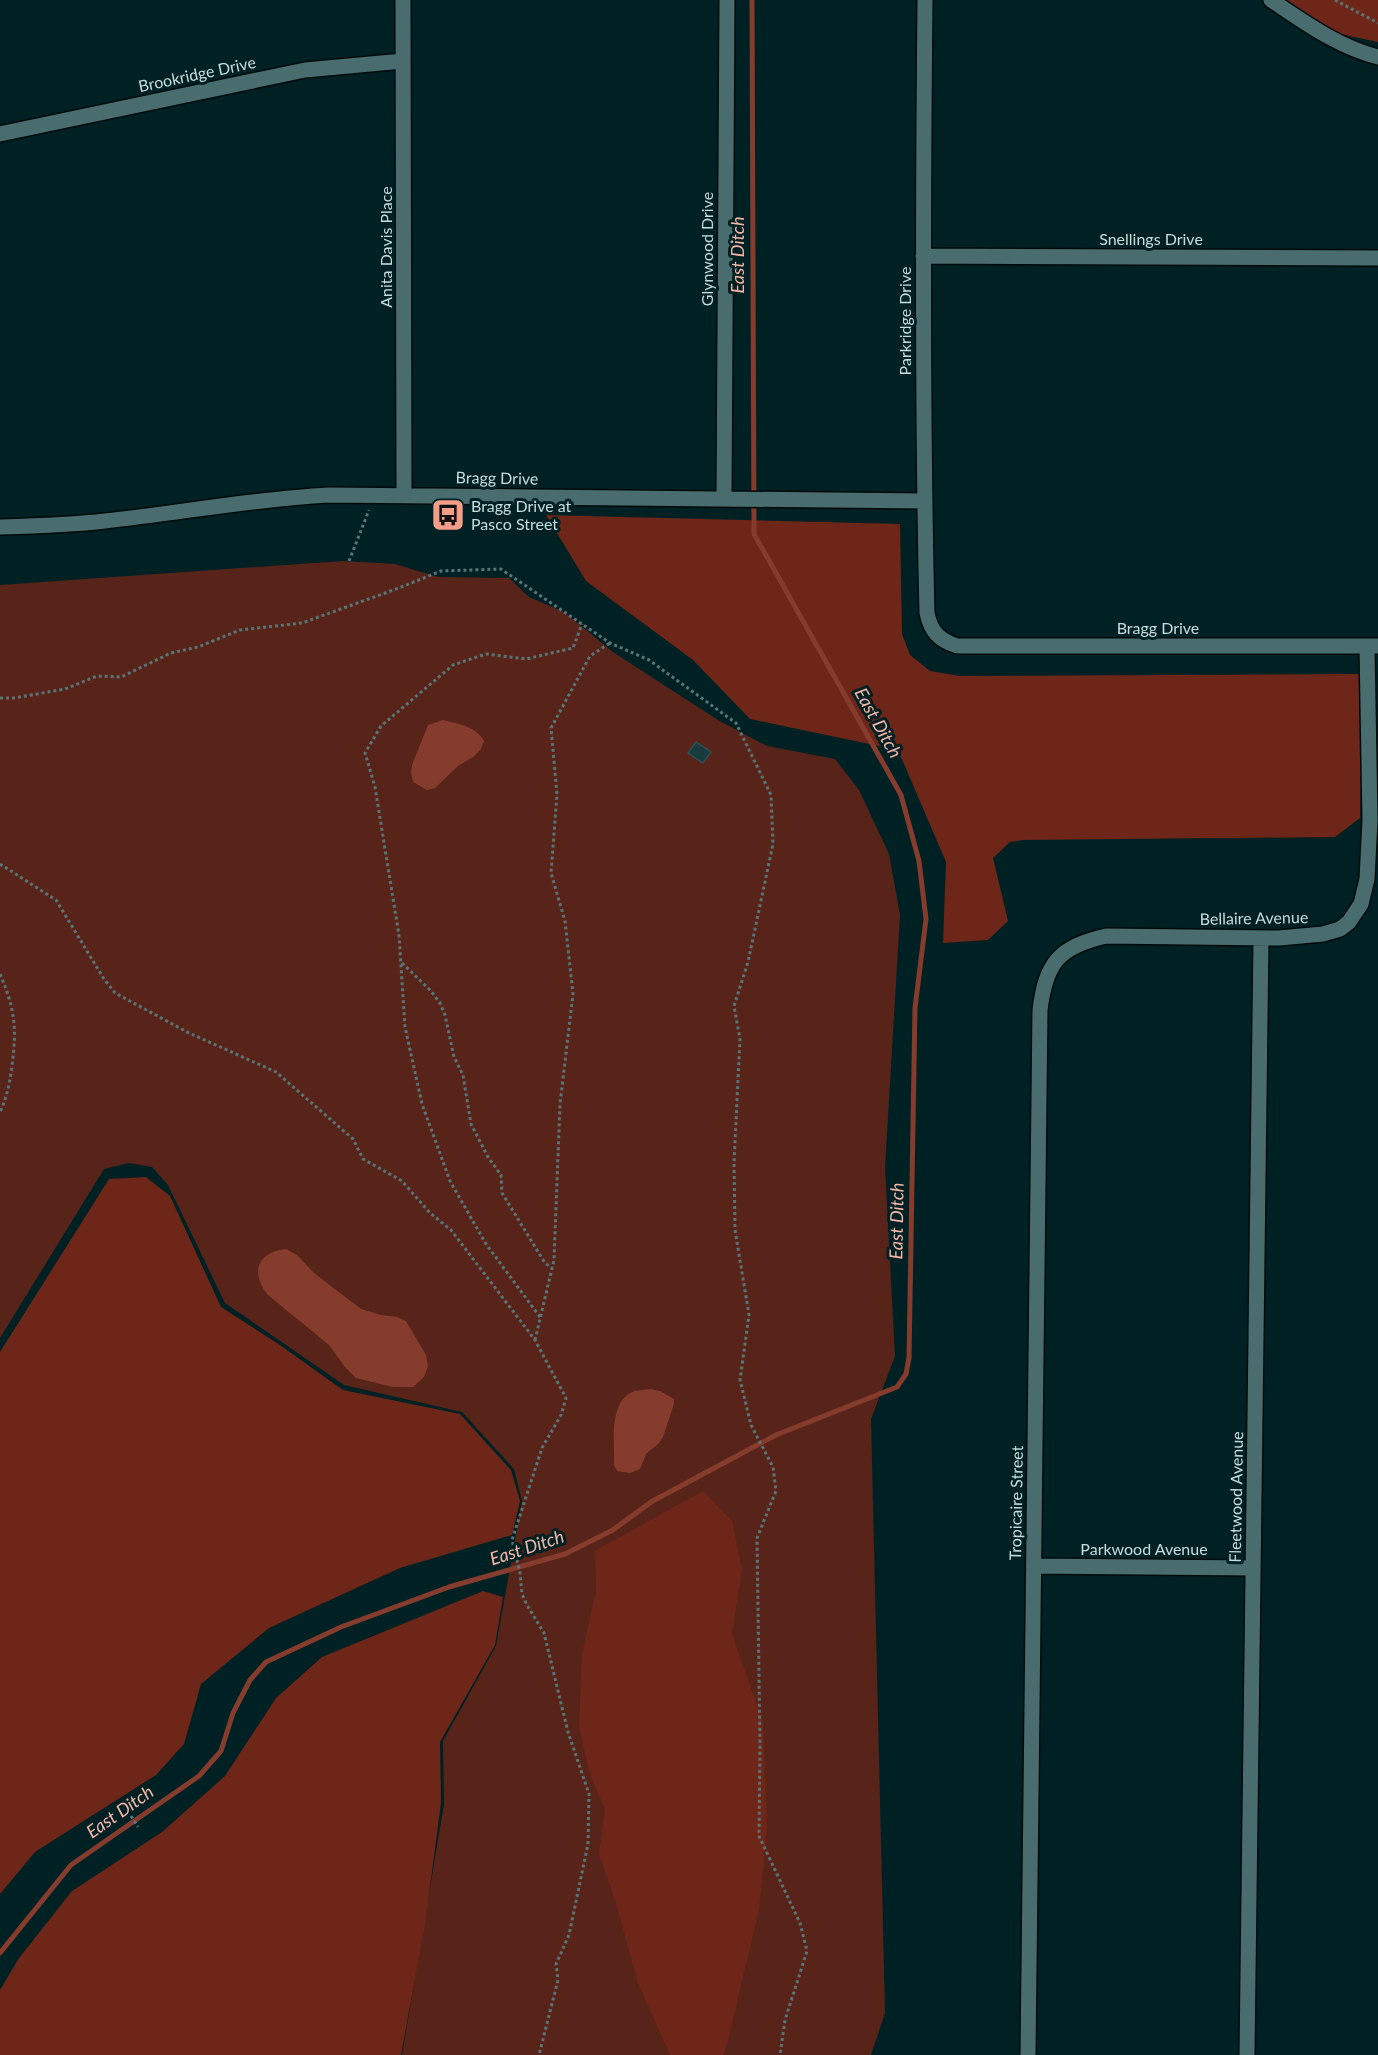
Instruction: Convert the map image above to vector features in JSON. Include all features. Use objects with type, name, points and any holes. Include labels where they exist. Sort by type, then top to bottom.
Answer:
[{"type":"street","name":"Anita Davis Place","points":[[403,0],[404,495]]},
{"type":"street","name":"Glynwood Drive","points":[[724,499],[727,0]]},
{"type":"street","name":"Parkridge Drive","points":[[925,0],[923,256],[927,613],[930,626],[940,638]]},
{"type":"street","points":[[1271,0],[1330,38],[1378,57]]},
{"type":"street","name":"Brookridge Drive","points":[[0,134],[305,70],[403,61]]},
{"type":"street","name":"Snellings Drive","points":[[923,256],[1378,258]]},
{"type":"street","name":"Bragg Drive","points":[[0,527],[71,524],[282,498],[328,495],[925,501]]},
{"type":"street","name":"Bragg Drive","points":[[940,638],[944,642],[957,646],[1373,646]]},
{"type":"street","name":"Bellaire Avenue","points":[[1060,956],[1070,948],[1088,940],[1106,936],[1261,939],[1323,934],[1340,929],[1349,922],[1361,904],[1367,879],[1373,646]]},
{"type":"street","name":"Fleetwood Avenue","points":[[1247,2055],[1261,939]]},
{"type":"street","name":"Tropicaire Street","points":[[1028,2055],[1040,1010],[1048,974],[1060,956]]},
{"type":"street","name":"Parkwood Avenue","points":[[1034,1566],[1253,1568]]},
{"type":"path","points":[[1335,0],[1378,24]]},
{"type":"path","points":[[349,561],[375,495]]},
{"type":"path","points":[[0,698],[14,698],[65,689],[97,676],[121,677],[171,654],[198,647],[240,630],[302,623],[441,571],[501,569],[610,643],[649,660],[736,723],[771,795],[772,844],[769,865],[748,962],[734,1006],[740,1039],[734,1163],[735,1230],[748,1316],[740,1380],[751,1425],[772,1467],[776,1491],[757,1538],[759,1836],[800,1923],[807,1951],[785,2020],[780,2055]]},
{"type":"path","points":[[540,1317],[486,1244],[450,1181],[422,1104],[405,1027],[399,935],[375,787],[365,753],[381,726],[453,665],[486,654],[526,659],[573,648],[582,624]]},
{"type":"path","points":[[535,1340],[554,1260],[560,1104],[573,994],[565,921],[551,873],[557,794],[551,728],[590,656],[610,643]]},
{"type":"path","points":[[0,864],[56,900],[115,993],[189,1033],[276,1072],[353,1139],[363,1159],[402,1181],[430,1213],[451,1230],[535,1340],[566,1398],[561,1415],[542,1448],[512,1540],[520,1573],[522,1594],[526,1605],[544,1633],[568,1732],[589,1794],[588,1844],[569,1935],[556,1964],[558,1980],[539,2055]]},
{"type":"path","points":[[401,962],[440,1003],[445,1015],[454,1057],[463,1075],[471,1124],[488,1157],[501,1175],[502,1192],[512,1210],[544,1263],[552,1268]]},
{"type":"path","points":[[0,974],[8,992],[14,1017],[15,1038],[9,1090],[0,1112]]},
{"type":"path","points":[[131,1816],[138,1827]]},
{"type":"shaded area","points":[[1278,0],[1378,0],[1378,42],[1331,32]]},
{"type":"shaded area","points":[[546,515],[900,524],[902,634],[910,655],[930,671],[960,676],[1363,674],[1360,818],[1335,837],[1010,842],[993,858],[1008,921],[988,940],[943,943],[946,862],[898,750],[750,719],[693,660],[586,581]]},
{"type":"shaded area","points":[[343,561],[395,564],[438,577],[509,578],[529,597],[564,612],[613,652],[718,720],[767,746],[835,759],[859,790],[889,854],[900,915],[885,1167],[895,1356],[871,1419],[885,2013],[871,2055],[402,2055],[444,1804],[443,1741],[496,1646],[522,1501],[514,1469],[462,1412],[344,1385],[225,1303],[168,1185],[152,1167],[129,1163],[104,1169],[0,1338],[0,585]]},
{"type":"shaded area","points":[[443,720],[471,729],[484,741],[481,749],[473,757],[458,766],[435,788],[427,790],[413,782],[412,765],[428,725]]},
{"type":"shaded area","points":[[146,1177],[170,1196],[221,1307],[343,1390],[460,1414],[511,1470],[520,1501],[512,1535],[400,1568],[269,1628],[201,1684],[184,1744],[156,1775],[35,1852],[0,1894],[0,1352],[109,1179]]},
{"type":"shaded area","points":[[286,1249],[297,1255],[314,1273],[361,1309],[406,1321],[426,1355],[428,1366],[424,1377],[413,1387],[393,1387],[356,1378],[329,1345],[268,1295],[262,1287],[258,1272],[259,1265],[268,1254]]},
{"type":"shaded area","points":[[651,1389],[674,1399],[663,1437],[646,1454],[640,1469],[630,1473],[617,1471],[614,1465],[614,1425],[619,1405],[632,1392]]},
{"type":"shaded area","points":[[703,1491],[732,1521],[742,1569],[732,1634],[763,1722],[767,1829],[759,1910],[725,2052],[723,2055],[670,2055],[638,1983],[615,1900],[599,1854],[605,1810],[589,1771],[579,1726],[582,1654],[596,1591],[595,1551]]},
{"type":"shaded area","points":[[483,1591],[503,1597],[495,1645],[440,1742],[441,1803],[425,1924],[401,2055],[0,2055],[0,1990],[19,1958],[72,1891],[162,1832],[225,1776],[276,1698],[322,1657]]},
{"type":"building","points":[[696,742],[711,752],[703,763],[688,753]]},
{"type":"waterway","name":"East Ditch","points":[[0,1953],[71,1865],[199,1776],[221,1751],[233,1713],[250,1680],[266,1662],[341,1627],[449,1587],[565,1554],[613,1530],[651,1502],[776,1435],[897,1387],[906,1374],[909,1358],[915,1008],[926,919],[919,861],[901,795],[754,534],[752,0]]},
{"type":"place","name":"Bragg Drive at Pasco Street","points":[[448,515]]}]
